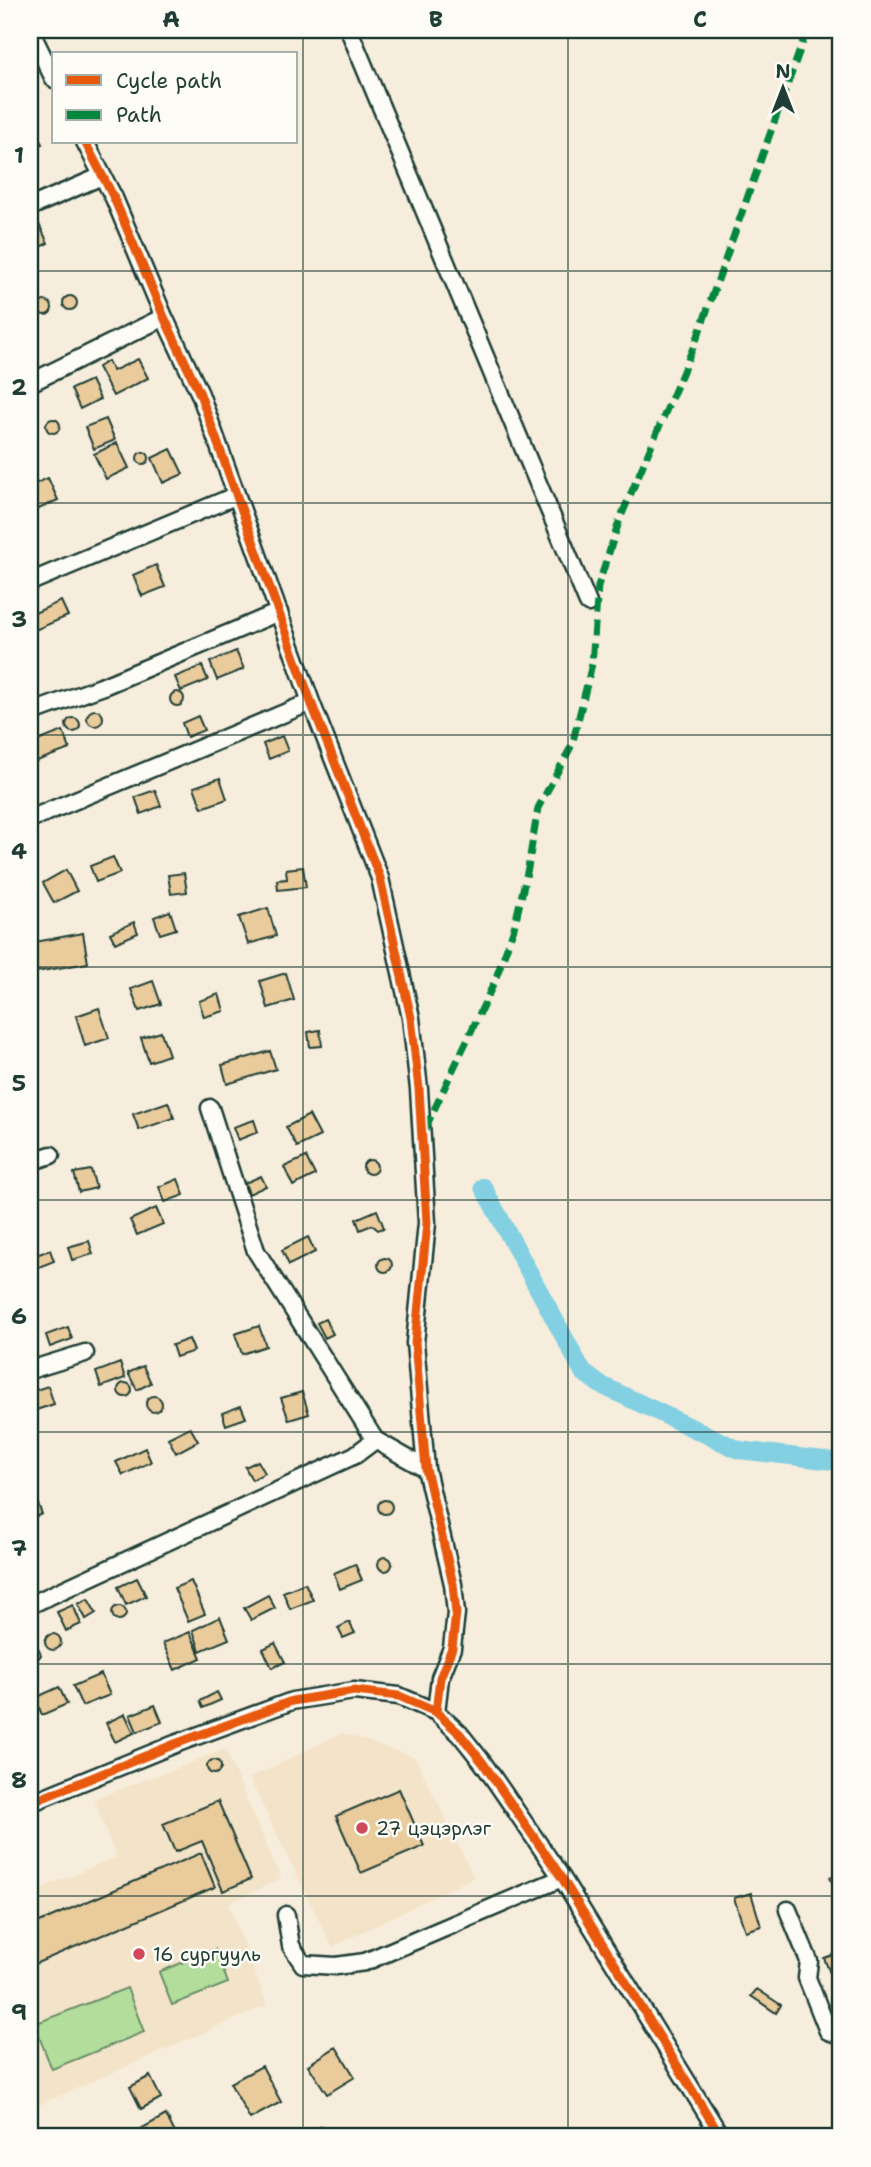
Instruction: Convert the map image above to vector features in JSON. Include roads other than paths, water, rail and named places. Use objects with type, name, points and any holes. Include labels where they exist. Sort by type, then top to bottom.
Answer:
[{"type":"street","points":[[30,30],[52,75]]},
{"type":"street","points":[[349,30],[588,603]]},
{"type":"street","points":[[86,144],[114,198],[200,394],[235,496],[380,878],[411,1018],[419,1089],[427,1223],[415,1343],[426,1469],[453,1584],[456,1613],[452,1648],[440,1678],[436,1712]]},
{"type":"street","points":[[30,207],[102,176]]},
{"type":"street","points":[[30,383],[164,317]]},
{"type":"street","points":[[30,582],[235,496]]},
{"type":"street","points":[[30,713],[101,687],[279,612]]},
{"type":"street","points":[[30,819],[312,702]]},
{"type":"street","points":[[210,1108],[256,1251],[375,1440],[426,1469]]},
{"type":"street","points":[[30,1162],[51,1155]]},
{"type":"street","points":[[30,1370],[85,1353]]},
{"type":"street","points":[[30,1605],[355,1455],[375,1440]]},
{"type":"street","points":[[30,1803],[175,1744],[292,1701],[354,1690],[399,1696],[436,1712],[460,1734],[483,1763],[562,1878],[721,2137]]},
{"type":"street","points":[[286,1915],[291,1946],[303,1964],[336,1966],[365,1962],[562,1878]]},
{"type":"street","points":[[788,1910],[809,1961],[807,1978],[828,2031],[841,2034]]},
{"type":"waterway","points":[[483,1187],[583,1372],[599,1384],[739,1450],[841,1462]]},
{"type":"place","name":"27 цэцэрлэг","points":[[362,1828]]},
{"type":"place","name":"16 сургууль","points":[[139,1954]]}]
